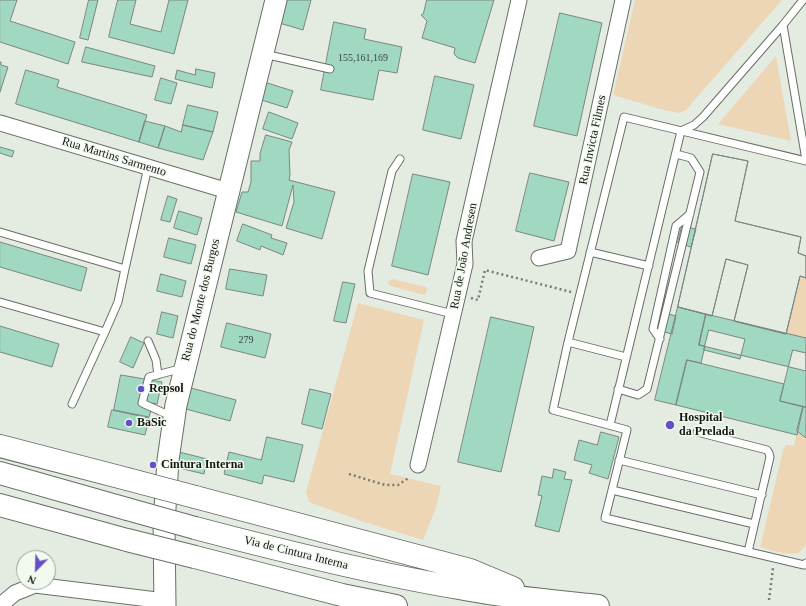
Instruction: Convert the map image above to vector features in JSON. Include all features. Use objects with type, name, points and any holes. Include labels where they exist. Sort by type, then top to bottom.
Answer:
[{"type":"highway","points":[[0,434],[68,464]]},
{"type":"highway","points":[[0,446],[470,570],[540,600]]},
{"type":"highway","name":"Via de Cintura Interna","points":[[0,473],[195,528],[407,579],[460,589],[598,606]]},
{"type":"highway","points":[[0,505],[127,540],[342,595],[396,606]]},
{"type":"main road","name":"Rua do Monte dos Burgos","points":[[165,604],[164,524],[168,460],[176,405],[276,0]]},
{"type":"street","name":"Rua de João Andresen","points":[[418,465],[465,264],[464,241],[519,0]]},
{"type":"street","name":"Rua Invicta Filmes","points":[[539,258],[568,251],[623,0]]},
{"type":"street","name":"Rua Martins Sarmento","points":[[0,122],[228,191]]},
{"type":"street","points":[[1,606],[15,593],[35,585],[165,604]]},
{"type":"lane","points":[[681,131],[694,125],[703,117],[804,0]]},
{"type":"lane","points":[[783,25],[806,160],[624,117],[579,294],[553,410],[627,430],[605,518],[804,565],[806,563]]},
{"type":"lane","points":[[262,54],[330,69]]},
{"type":"lane","points":[[610,425],[681,131]]},
{"type":"lane","points":[[618,389],[638,396],[647,389],[660,339],[700,172],[691,158],[676,154]]},
{"type":"lane","points":[[400,159],[392,170],[368,271],[370,293],[454,314]]},
{"type":"lane","points":[[72,404],[118,302],[148,167]]},
{"type":"lane","points":[[0,232],[125,269]]},
{"type":"lane","points":[[590,252],[649,266]]},
{"type":"lane","points":[[0,302],[105,332]]},
{"type":"lane","points":[[148,341],[156,360],[158,375]]},
{"type":"lane","points":[[568,342],[626,357]]},
{"type":"lane","points":[[174,417],[142,403],[149,377],[185,367]]},
{"type":"lane","points":[[697,432],[767,450],[769,453],[770,457],[762,495],[748,552]]},
{"type":"lane","points":[[619,460],[762,495]]},
{"type":"lane","points":[[612,490],[754,524]]},
{"type":"path","points":[[458,294],[478,300],[485,270],[579,294]]},
{"type":"path","points":[[349,474],[385,485],[398,485],[409,478],[418,465]]},
{"type":"path","points":[[769,600],[775,558]]},
{"type":"shaded area","points":[[635,0],[782,0],[686,110],[680,113],[664,110],[613,95]]},
{"type":"shaded area","points":[[776,56],[791,141],[718,124]]},
{"type":"shaded area","points":[[800,276],[806,278],[806,338],[786,334]]},
{"type":"shaded area","points":[[392,279],[426,287],[427,290],[425,295],[390,286],[388,282]]},
{"type":"shaded area","points":[[358,303],[424,320],[390,474],[441,486],[436,508],[423,540],[361,521],[309,502],[306,492]]},
{"type":"shaded area","points":[[797,431],[806,438],[806,545],[799,553],[779,552],[760,547],[783,450],[786,445],[794,446]]},
{"type":"building","points":[[0,0],[17,0],[10,21],[75,42],[68,64],[0,42]]},
{"type":"building","points":[[89,0],[98,0],[88,40],[80,38]]},
{"type":"building","points":[[118,0],[136,0],[130,24],[161,32],[169,0],[188,0],[174,54],[109,37]]},
{"type":"building","points":[[282,0],[311,0],[303,30],[276,22]]},
{"type":"building","points":[[427,0],[494,0],[475,63],[458,58],[454,54],[455,48],[422,38],[427,21],[421,15],[423,14]]},
{"type":"building","points":[[560,13],[602,23],[577,136],[534,126]]},
{"type":"building","points":[[334,22],[366,29],[364,39],[402,47],[397,73],[379,70],[373,100],[321,90]]},
{"type":"building","points":[[86,47],[155,66],[152,77],[82,62]]},
{"type":"building","points":[[0,62],[1,65],[8,67],[0,92]]},
{"type":"building","points":[[196,69],[215,73],[212,88],[175,79],[177,70],[195,75]]},
{"type":"building","points":[[26,70],[59,80],[57,87],[147,115],[139,142],[16,104]]},
{"type":"building","points":[[435,76],[474,85],[461,139],[423,130]]},
{"type":"building","points":[[161,78],[177,83],[171,104],[155,100]]},
{"type":"building","points":[[264,82],[293,91],[287,108],[258,99]]},
{"type":"building","points":[[188,105],[218,112],[213,132],[183,125]]},
{"type":"building","points":[[269,112],[298,123],[292,139],[263,129]]},
{"type":"building","points":[[145,121],[165,126],[158,148],[139,142]]},
{"type":"building","points":[[183,125],[213,132],[203,160],[158,148],[165,126],[181,132]]},
{"type":"building","points":[[266,135],[292,142],[289,150],[289,180],[335,192],[322,239],[286,228],[294,202],[293,185],[282,226],[236,212],[242,192],[248,192],[251,182],[251,161],[260,161],[260,154]]},
{"type":"building","points":[[0,147],[14,151],[12,157],[0,153]]},
{"type":"building","points":[[713,154],[748,161],[735,221],[801,237],[798,253],[806,256],[806,278],[800,276],[786,334],[734,321],[748,265],[726,259],[712,316],[678,307]]},
{"type":"building","points":[[713,154],[748,161],[735,221],[801,237],[798,253],[806,256],[806,278],[800,276],[786,334],[734,321],[748,265],[726,259],[712,316],[678,307]]},
{"type":"building","points":[[530,173],[569,182],[554,241],[516,231]]},
{"type":"building","points":[[413,174],[450,182],[428,275],[392,266]]},
{"type":"building","points":[[168,196],[177,199],[170,222],[161,220]]},
{"type":"building","points":[[179,211],[202,218],[197,235],[174,228]]},
{"type":"building","points":[[243,224],[272,235],[271,238],[287,243],[283,255],[261,246],[260,250],[237,241]]},
{"type":"building","points":[[682,226],[696,229],[691,247],[678,243]]},
{"type":"building","points":[[169,238],[196,245],[191,264],[164,257]]},
{"type":"building","points":[[0,242],[87,268],[81,291],[0,267]]},
{"type":"building","points":[[230,269],[267,275],[263,296],[226,289]]},
{"type":"building","points":[[161,274],[186,281],[182,297],[157,291]]},
{"type":"building","points":[[343,282],[355,284],[346,323],[334,321]]},
{"type":"building","points":[[678,307],[706,314],[699,345],[705,346],[701,363],[687,360],[676,405],[655,400]]},
{"type":"building","points":[[162,312],[178,316],[173,338],[157,334]]},
{"type":"building","points":[[661,312],[676,316],[672,334],[657,330]]},
{"type":"building","points":[[706,314],[806,338],[806,371],[699,345]]},
{"type":"building","points":[[491,317],[534,327],[501,472],[458,462]]},
{"type":"building","points":[[227,323],[271,334],[265,358],[221,347]]},
{"type":"building","points":[[0,326],[59,344],[52,367],[0,352]]},
{"type":"building","points":[[709,330],[745,339],[740,359],[704,350]]},
{"type":"building","points":[[131,337],[144,343],[133,368],[120,362]]},
{"type":"building","points":[[793,350],[806,353],[806,407],[780,401]]},
{"type":"building","points":[[687,360],[784,384],[780,401],[803,407],[797,435],[676,405]]},
{"type":"building","points":[[121,375],[162,382],[157,404],[153,403],[149,417],[114,410]]},
{"type":"building","points":[[191,388],[236,400],[230,421],[186,409]]},
{"type":"building","points":[[310,389],[331,394],[322,429],[302,424]]},
{"type":"building","points":[[803,407],[806,407],[806,438],[797,431]]},
{"type":"building","name":"BaSic","points":[[112,410],[149,418],[145,435],[108,427]]},
{"type":"building","points":[[601,432],[619,437],[608,479],[589,473],[592,465],[574,460],[579,440],[597,445]]},
{"type":"building","points":[[267,437],[303,445],[294,482],[264,475],[262,484],[224,474],[229,452],[261,460]]},
{"type":"building","points":[[179,452],[207,459],[204,474],[175,467]]},
{"type":"building","points":[[554,469],[566,472],[564,479],[572,480],[559,532],[535,526],[542,496],[538,495],[542,476],[552,478]]},
{"type":"place","name":"Repsol","points":[[141,389]]},
{"type":"place","name":"BaSic","points":[[129,423]]},
{"type":"place","name":"Hospital da Prelada","points":[[670,425]]},
{"type":"place","name":"Cintura Interna","points":[[153,465]]}]
